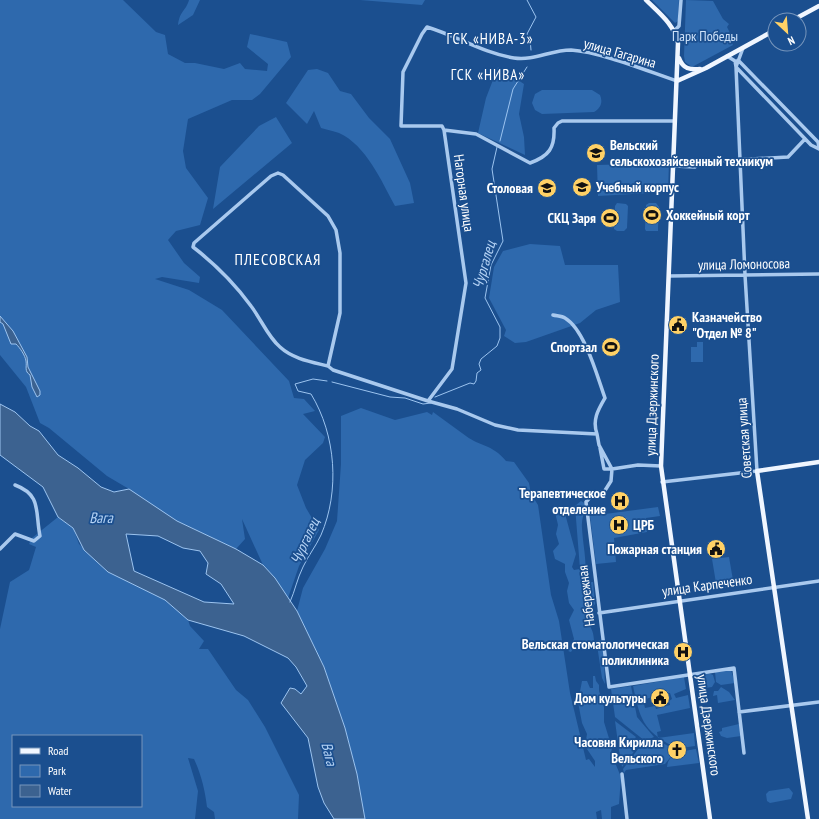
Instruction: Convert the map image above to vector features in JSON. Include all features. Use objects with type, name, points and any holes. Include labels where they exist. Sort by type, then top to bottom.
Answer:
[{"type":"main road","points":[[646,0],[674,31]]},
{"type":"main road","points":[[807,12],[819,6]]},
{"type":"main road","name":"улица Дзержинского","points":[[674,31],[678,53],[661,466],[662,482],[691,675],[710,819]]},
{"type":"main road","points":[[677,81],[706,68],[767,34]]},
{"type":"main road","points":[[678,53],[680,61],[687,68],[692,70],[706,68]]},
{"type":"main road","points":[[677,72],[683,76],[687,76]]},
{"type":"main road","points":[[757,471],[819,462]]},
{"type":"main road","name":"Советская улица","points":[[757,471],[808,819]]},
{"type":"street","points":[[674,31],[679,26],[681,0]]},
{"type":"street","name":"улица Гагарина","points":[[444,130],[442,126],[401,126],[403,72],[427,27],[498,55],[515,58],[531,58],[570,50],[591,53],[677,81]]},
{"type":"street","name":"Советская улица","points":[[744,47],[736,67],[744,275],[757,471]]},
{"type":"street","points":[[727,56],[735,61],[736,67],[805,139],[811,145],[819,149]]},
{"type":"street","points":[[738,60],[818,142],[819,149]]},
{"type":"street","points":[[444,130],[476,134],[530,164],[544,158],[555,141],[554,128],[562,121],[597,123],[675,121]]},
{"type":"street","name":"Нагорная улица","points":[[428,402],[452,369],[466,283],[444,130]]},
{"type":"street","points":[[674,166],[695,167],[696,162],[707,160],[739,161],[788,157],[805,139]]},
{"type":"street","points":[[328,366],[340,313],[340,253],[336,230],[328,216],[283,175],[278,173],[271,176],[225,216],[194,243],[193,247],[212,262],[232,282],[251,306],[279,347],[296,357],[328,366],[333,370],[428,402],[457,409],[495,425],[518,430],[597,434]]},
{"type":"street","name":"улица Ломоносова","points":[[669,276],[819,274]]},
{"type":"street","points":[[553,315],[565,318],[582,337],[605,398],[596,413],[594,427],[597,434],[604,469],[638,465],[661,466]]},
{"type":"street","points":[[600,448],[612,468]]},
{"type":"street","name":"Набережная","points":[[612,468],[611,481],[608,488],[604,492],[594,493],[586,502],[609,687],[691,675]]},
{"type":"street","points":[[662,482],[757,471]]},
{"type":"street","points":[[0,548],[15,534],[34,541],[40,536],[36,502],[26,489],[15,485]]},
{"type":"street","name":"улица Карпеченко","points":[[599,612],[819,581]]},
{"type":"street","points":[[691,675],[734,668],[744,753]]},
{"type":"street","points":[[740,712],[819,702]]},
{"type":"street","points":[[622,774],[627,819]]},
{"type":"green space","points":[[0,0],[123,0],[156,32],[165,35],[168,54],[185,63],[195,63],[224,69],[240,63],[245,69],[267,71],[268,64],[247,47],[250,34],[287,42],[291,57],[260,94],[252,100],[232,100],[188,119],[183,151],[186,168],[208,198],[200,225],[176,231],[168,240],[184,263],[200,277],[199,283],[162,277],[155,279],[189,290],[222,310],[289,381],[294,398],[304,399],[315,411],[303,414],[325,437],[323,443],[305,460],[297,485],[306,508],[319,530],[299,566],[288,598],[275,578],[263,565],[242,519],[245,539],[236,549],[177,521],[156,509],[129,489],[107,476],[49,428],[40,423],[26,387],[0,355]]},
{"type":"green space","points":[[189,0],[200,0],[193,15],[178,25],[180,16]]},
{"type":"green space","points":[[360,0],[425,0],[422,5]]},
{"type":"green space","points":[[652,0],[679,0],[678,21],[675,23]]},
{"type":"green space","name":"Парк Победы","points":[[686,0],[713,1],[723,19],[729,24],[727,27],[731,35],[729,37],[733,45],[692,67],[685,62],[684,56]]},
{"type":"green space","points":[[498,67],[524,84],[519,114],[524,137],[525,155],[478,133],[486,98]]},
{"type":"green space","points":[[317,69],[328,73],[340,91],[351,94],[369,118],[390,139],[410,183],[414,203],[395,206],[379,176],[357,146],[339,133],[321,128],[314,111],[307,124],[286,103],[308,70]]},
{"type":"green space","points":[[542,90],[592,90],[600,95],[600,107],[594,112],[542,114],[535,110],[532,103],[535,94]]},
{"type":"green space","points":[[276,117],[292,143],[213,209],[220,167],[259,126]]},
{"type":"green space","points":[[669,163],[668,192],[598,196],[597,165]]},
{"type":"green space","name":"Хоккейный корт","points":[[617,203],[626,204],[628,206],[627,228],[624,231],[617,231],[614,229],[615,206]]},
{"type":"green space","name":"Хоккейный корт","points":[[649,203],[656,203],[659,207],[658,231],[646,231],[645,229],[646,205]]},
{"type":"green space","points":[[530,244],[560,246],[565,265],[618,265],[620,302],[596,310],[580,323],[526,342],[515,343],[504,336],[506,330],[489,298],[494,267],[503,251]]},
{"type":"green space","points":[[697,342],[703,342],[703,362],[691,362],[691,347],[697,347]]},
{"type":"green space","points":[[361,408],[395,420],[427,412],[432,415],[433,412],[471,440],[496,451],[506,461],[514,462],[529,483],[531,494],[538,505],[551,595],[559,621],[570,693],[586,760],[589,759],[595,767],[595,761],[585,746],[587,734],[582,723],[578,702],[582,681],[587,681],[590,688],[593,688],[593,676],[595,676],[599,685],[599,691],[604,706],[604,722],[612,748],[611,753],[621,777],[619,804],[611,807],[611,819],[602,819],[601,810],[596,812],[597,819],[365,819],[357,774],[345,728],[324,667],[297,611],[303,588],[325,549],[337,521],[341,464],[341,416]]},
{"type":"green space","points":[[581,501],[586,504],[582,525],[585,562],[584,582],[593,582],[595,604],[587,619],[593,633],[594,640],[590,647],[585,649],[576,644],[571,652],[568,651],[574,639],[569,620],[574,610],[569,603],[567,591],[569,583],[565,572],[565,564],[555,559],[553,551],[559,544],[556,534],[558,525],[555,512],[561,509],[564,510],[576,554],[572,567],[574,570],[580,569],[575,506]]},
{"type":"green space","name":"ЦРБ","points":[[658,507],[660,516],[646,518],[647,532],[614,538],[616,562],[596,564],[590,516]]},
{"type":"green space","points":[[58,517],[73,528],[79,544],[108,572],[170,602],[188,620],[190,626],[204,641],[199,649],[208,649],[236,690],[248,700],[265,727],[299,795],[298,819],[215,819],[214,812],[207,807],[199,770],[194,759],[188,758],[198,791],[195,819],[0,819],[0,629],[10,582],[29,570],[36,547],[29,544],[32,538]]},
{"type":"green space","points":[[729,557],[734,586],[717,589],[712,559]]},
{"type":"green space","points":[[599,640],[602,640],[603,644],[605,684],[602,678],[597,645]]},
{"type":"green space","points":[[731,670],[735,683],[721,685],[716,682],[715,672]]},
{"type":"green space","points":[[708,673],[713,675],[715,682],[712,687],[698,689],[696,675]]},
{"type":"green space","points":[[684,677],[686,689],[674,694],[676,698],[688,695],[690,708],[657,715],[661,731],[657,732],[658,737],[644,722],[638,707],[633,686]],"holes":[[[666,690],[667,693],[670,693],[672,699],[669,701],[670,705],[656,709],[655,706],[645,708],[643,700]]]},
{"type":"green space","points":[[631,686],[637,717],[654,737],[645,741],[615,717],[611,689]]},
{"type":"green space","points":[[721,687],[729,692],[735,700],[718,703],[717,695],[713,696],[714,691],[718,691]]},
{"type":"green space","points":[[615,721],[636,737],[632,742],[618,743]]},
{"type":"green space","points":[[739,724],[741,736],[727,738],[721,736],[719,732],[722,731],[722,728]]},
{"type":"green space","points":[[694,733],[695,746],[681,748],[677,746],[674,747],[659,738]]},
{"type":"green space","points":[[656,739],[673,749],[674,753],[665,764],[626,770],[624,773],[623,769],[638,749],[642,748],[645,742]]},
{"type":"green space","points":[[632,743],[636,749],[622,767],[618,744]]},
{"type":"green space","points":[[696,749],[699,763],[667,767],[668,762],[673,756],[682,752]]},
{"type":"green space","points":[[789,788],[793,793],[791,799],[770,803],[767,801],[766,794],[769,791]]},
{"type":"water","points":[[0,316],[13,331],[27,357],[28,367],[40,391],[40,395],[37,397],[32,387],[30,375],[26,370],[25,356],[16,344],[11,344],[3,324],[0,322]]},
{"type":"water","name":"Вага","points":[[0,404],[15,412],[30,426],[39,431],[58,455],[78,468],[101,487],[114,492],[129,489],[177,521],[236,549],[263,565],[275,578],[297,611],[324,667],[345,728],[357,774],[365,819],[334,819],[324,803],[318,787],[308,738],[281,703],[290,688],[295,689],[301,694],[307,686],[296,667],[288,658],[244,636],[188,620],[165,600],[108,572],[84,550],[73,528],[58,517],[43,487],[0,455]],"holes":[[[126,534],[158,536],[183,548],[200,551],[208,563],[206,574],[221,584],[234,604],[204,602],[134,571]]]},
{"type":"waterway","name":"Чургалец","points":[[527,0],[536,17],[527,34],[530,39],[531,50]]},
{"type":"waterway","name":"Чургалец","points":[[500,141],[513,89],[527,67]]},
{"type":"waterway","name":"Чургалец","points":[[435,397],[470,383],[474,384],[477,373],[481,370],[479,364],[481,359],[497,346],[500,338],[500,327],[485,298],[491,265],[503,241],[492,169],[497,147]]},
{"type":"waterway","name":"Чургалец","points":[[290,602],[303,567],[321,535],[327,518],[333,482],[330,445],[326,427],[311,394],[298,391],[295,384],[313,379],[327,381]]},
{"type":"waterway","name":"Чургалец","points":[[332,382],[390,397],[405,398],[423,404],[431,403]]},
{"type":"place","name":"Вельский сельскохозяйсвенный техникум","points":[[596,153]]},
{"type":"place","name":"Учебный корпус","points":[[582,187]]},
{"type":"place","name":"Столовая","points":[[547,188]]},
{"type":"place","name":"Хоккейный корт","points":[[652,215]]},
{"type":"place","name":"СКЦ Заря","points":[[610,218]]},
{"type":"place","name":"Казначейство \"Отдел № 8\"","points":[[678,325]]},
{"type":"place","name":"Спортзал","points":[[611,347]]},
{"type":"place","name":"Терапевтическое отделение","points":[[620,501]]},
{"type":"place","name":"ЦРБ","points":[[619,525]]},
{"type":"place","name":"Пожарная станция","points":[[716,549]]},
{"type":"place","name":"Вельская стоматологическая поликлиника","points":[[683,652]]},
{"type":"place","name":"Дом культуры","points":[[660,698]]},
{"type":"place","name":"Часовня Кирилла Вельского","points":[[677,750]]},
{"type":"district","name":"ГСК «НИВА-3»","points":[[490,39]]},
{"type":"district","name":"ГСК «НИВА»","points":[[488,75]]},
{"type":"district","name":"ПЛЕСОВСКАЯ","points":[[278,259]]}]
